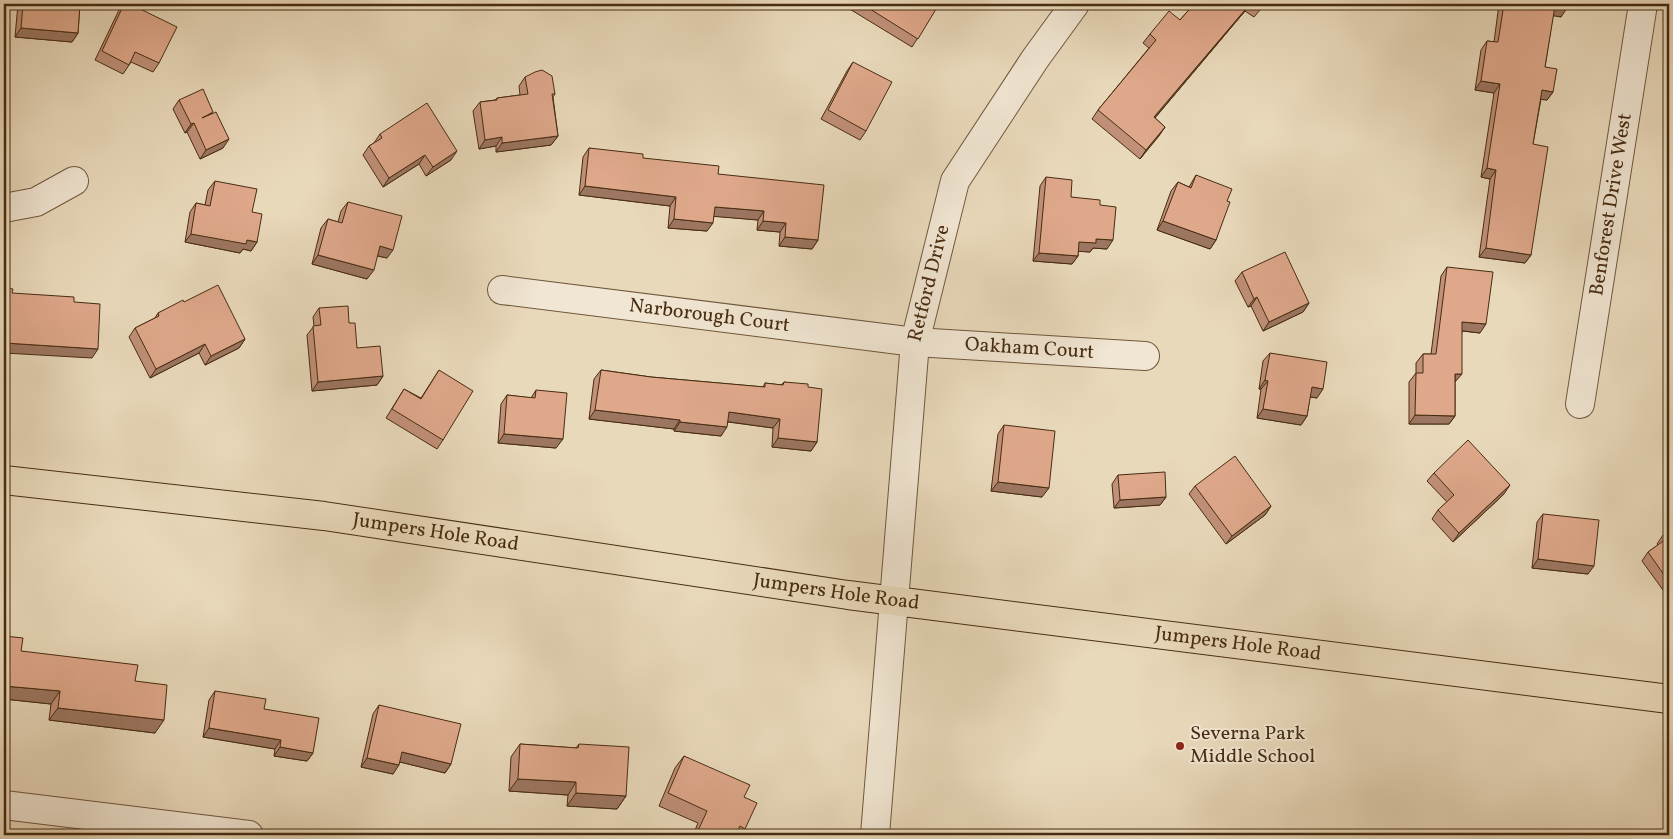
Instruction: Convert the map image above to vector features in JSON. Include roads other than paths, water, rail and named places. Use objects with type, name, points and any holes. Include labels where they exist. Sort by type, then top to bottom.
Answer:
[{"type":"main road","name":"Jumpers Hole Road","points":[[4,480],[324,516],[848,595],[1669,699]]},
{"type":"street","name":"Benforest Drive West","points":[[1580,404],[1642,4]]},
{"type":"street","name":"Retford Drive","points":[[875,835],[915,342],[955,181],[1035,59],[1061,8]]},
{"type":"street","points":[[4,208],[36,202],[74,181]]},
{"type":"street","name":"Narborough Court","points":[[502,290],[915,342]]},
{"type":"street","name":"Oakham Court","points":[[915,342],[1145,356]]},
{"type":"street","points":[[4,805],[249,835]]},
{"type":"place","name":"Severna Park Middle School","points":[[1180,746]]}]
